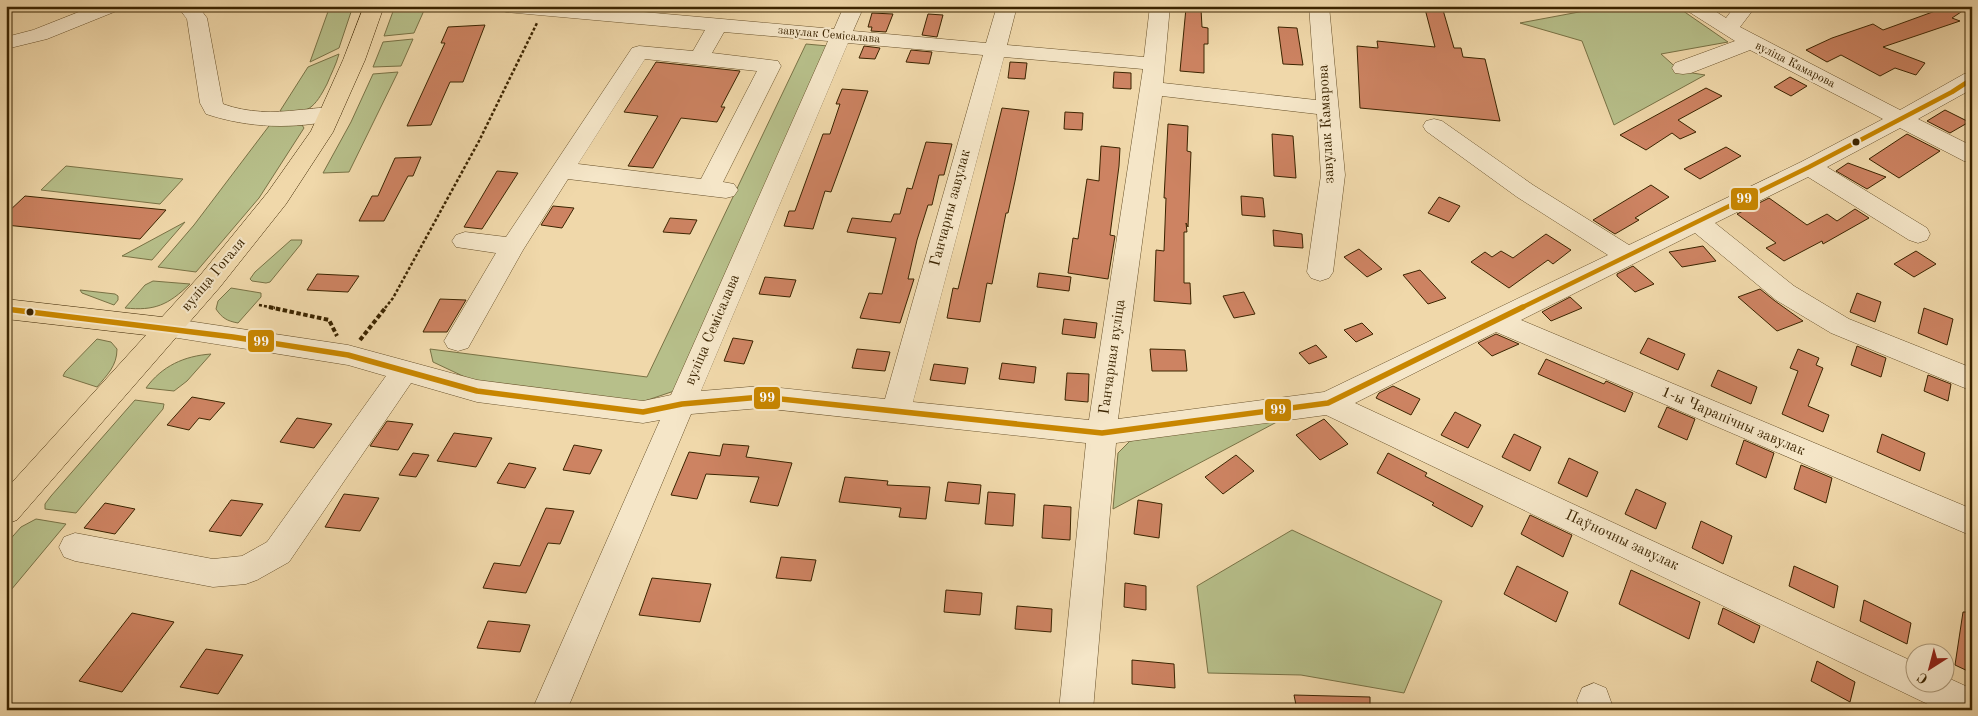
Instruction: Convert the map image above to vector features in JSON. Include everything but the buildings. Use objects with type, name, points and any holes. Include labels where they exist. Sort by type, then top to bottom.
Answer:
[{"type":"main road","name":"вуліца Гогаля","points":[[6,511],[211,280],[278,198],[322,132],[354,60],[374,6]]},
{"type":"main road","points":[[6,309],[168,328]]},
{"type":"street","points":[[6,43],[40,35],[112,6]]},
{"type":"street","points":[[187,6],[197,18],[214,109],[234,117],[256,119],[330,114]]},
{"type":"street","name":"завулак Семісалава","points":[[506,6],[1153,64]]},
{"type":"street","name":"вуліца Семісалава","points":[[549,710],[854,6]]},
{"type":"street","name":"Ганчарны завулак","points":[[896,410],[1007,6]]},
{"type":"street","name":"Ганчарная вуліца","points":[[1076,710],[1102,433],[1152,88],[1160,6]]},
{"type":"street","name":"завулак Камарова","points":[[1319,6],[1333,175],[1320,272]]},
{"type":"street","name":"вуліца Камарова","points":[[1693,6],[1751,42],[1972,156]]},
{"type":"street","points":[[1728,29],[1746,6]]},
{"type":"street","points":[[699,58],[718,24]]},
{"type":"street","points":[[1682,68],[1751,42]]},
{"type":"street","points":[[458,341],[513,246],[562,170],[639,52],[770,66],[717,189],[562,170]]},
{"type":"street","points":[[168,328],[348,355],[477,391],[643,412],[682,404],[761,397],[1102,433],[1328,403],[1494,320],[1810,167],[1972,79]]},
{"type":"street","points":[[1152,88],[1327,108]]},
{"type":"street","points":[[1434,126],[1525,191],[1628,256]]},
{"type":"street","points":[[1810,167],[1918,234]]},
{"type":"street","points":[[1697,222],[1785,293],[1840,326],[1972,380]]},
{"type":"street","points":[[465,242],[513,246]]},
{"type":"street","name":"1-ы Чарапічны завулак","points":[[1494,320],[1972,524]]},
{"type":"street","points":[[75,547],[213,573],[246,570],[278,552],[404,372]]},
{"type":"street","name":"Паўночны завулак","points":[[1328,403],[1906,675]]},
{"type":"street","points":[[1945,694],[1972,706]]},
{"type":"path","points":[[259,305],[329,320],[348,355],[393,298],[479,142],[543,9]]},
{"type":"green space","points":[[330,6],[353,6],[339,48],[310,62]]},
{"type":"green space","points":[[395,6],[426,6],[414,33],[384,36]]},
{"type":"green space","points":[[716,6],[800,6],[769,11]]},
{"type":"green space","points":[[1611,6],[1676,6],[1728,42],[1661,54],[1680,71],[1705,75],[1614,125],[1582,41],[1520,23]]},
{"type":"green space","points":[[413,39],[401,66],[373,67],[383,42]]},
{"type":"green space","points":[[806,44],[828,46],[677,390],[636,404],[484,386],[433,362],[430,349],[647,377]]},
{"type":"green space","points":[[339,54],[319,99],[310,108],[297,112],[280,111],[308,67]]},
{"type":"green space","points":[[398,72],[349,172],[323,173],[351,122],[373,74]]},
{"type":"green space","points":[[272,122],[300,122],[304,128],[259,198],[196,272],[158,267],[194,225]]},
{"type":"green space","points":[[66,166],[183,179],[160,204],[41,190]]},
{"type":"green space","points":[[185,222],[152,260],[122,256]]},
{"type":"green space","points":[[291,240],[302,240],[301,244],[270,282],[252,281],[250,279],[255,272]]},
{"type":"green space","points":[[153,281],[190,284],[168,302],[160,305],[136,309],[125,308],[145,285]]},
{"type":"green space","points":[[231,288],[261,293],[261,297],[238,323],[225,319],[216,309],[218,301]]},
{"type":"green space","points":[[80,290],[115,294],[118,296],[118,300],[114,305],[82,293]]},
{"type":"green space","points":[[97,339],[111,342],[117,349],[117,355],[108,374],[97,387],[63,376],[65,372]]},
{"type":"green space","points":[[211,354],[187,381],[174,391],[146,388],[166,368],[192,357]]},
{"type":"green space","points":[[135,400],[164,404],[163,409],[76,513],[45,509],[45,504],[51,496]]},
{"type":"green space","points":[[1290,415],[1113,509],[1118,453],[1130,441]]},
{"type":"green space","points":[[36,519],[66,524],[6,596],[6,544],[21,527]]},
{"type":"green space","points":[[1292,530],[1442,601],[1404,693],[1301,675],[1208,673],[1197,586]]},
{"type":"transit line","name":"99","points":[[6,309],[233,337],[348,355],[477,391],[643,412],[682,404],[761,397],[1102,433],[1328,403],[1809,167],[1952,92],[1972,79]]}]
